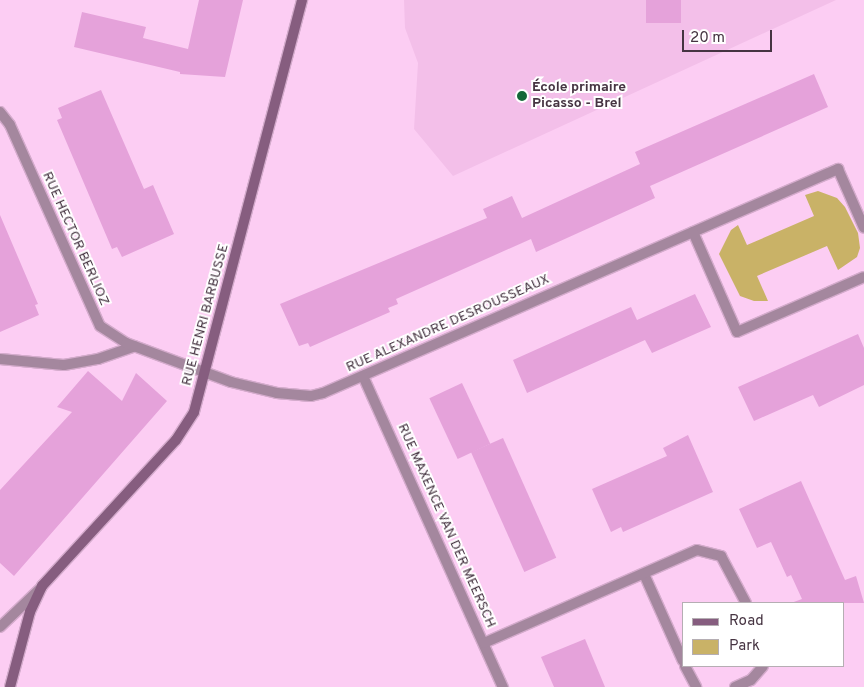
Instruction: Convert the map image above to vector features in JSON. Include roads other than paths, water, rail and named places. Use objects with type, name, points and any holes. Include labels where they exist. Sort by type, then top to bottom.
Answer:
[{"type":"street","name":"RUE HENRI BARBUSSE","points":[[0,627],[42,586],[176,440],[194,412],[207,372],[302,0]]},
{"type":"street","name":"RUE HECTOR BERLIOZ","points":[[0,112],[10,125],[92,312],[100,326],[111,335],[135,346],[207,372]]},
{"type":"street","name":"RUE ALEXANDRE DESROUSSEAUX","points":[[207,372],[268,390],[311,396],[363,376],[838,169],[864,228]]},
{"type":"street","points":[[694,232],[737,332],[864,278]]},
{"type":"street","points":[[0,359],[64,365],[98,359],[135,346]]},
{"type":"street","name":"RUE MAXENCE VAN DER MEERSCH","points":[[363,376],[503,687]]},
{"type":"street","points":[[484,643],[697,550],[706,550],[721,556],[727,563],[746,602]]},
{"type":"street","points":[[644,574],[682,659]]},
{"type":"street","name":"RUE HENRI BARBUSSE","points":[[10,687],[30,612],[42,586]]},
{"type":"street","points":[[686,667],[696,687]]},
{"type":"street","points":[[735,687],[757,675],[762,667]]},
{"type":"place","name":"École primaire Picasso - Brel","points":[[522,96]]}]
